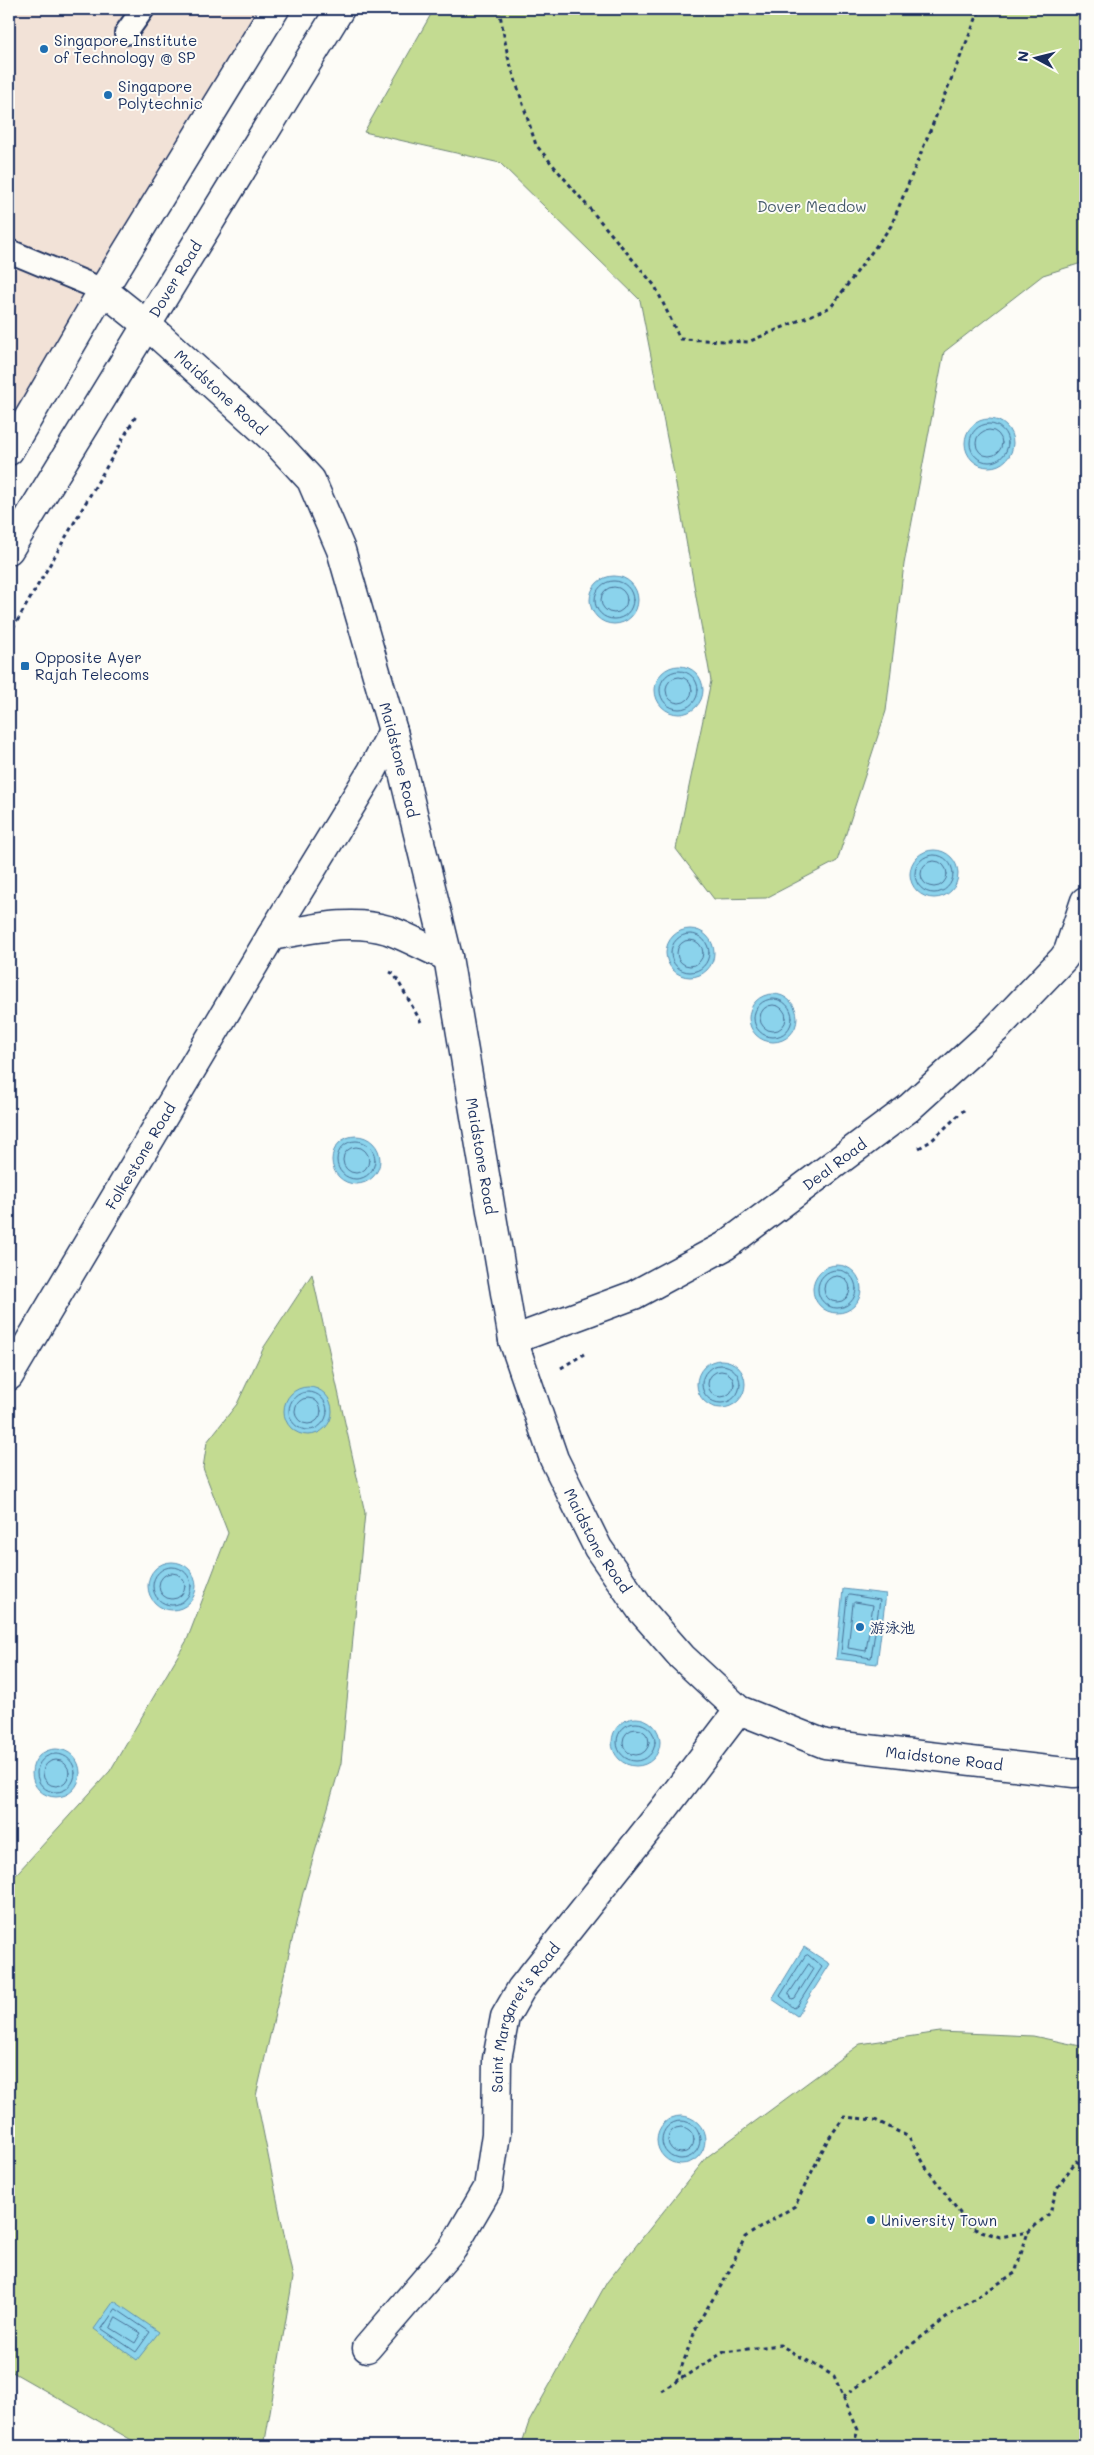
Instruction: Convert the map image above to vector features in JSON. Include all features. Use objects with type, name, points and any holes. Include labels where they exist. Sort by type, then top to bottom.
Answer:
[{"type":"street","points":[[9,451],[103,290],[275,9]]},
{"type":"street","name":"Dover Road","points":[[9,550],[340,9]]},
{"type":"street","name":"Maidstone Road","points":[[103,290],[147,325],[274,440],[311,480],[341,550],[393,732],[448,957],[513,1340],[554,1459],[598,1548],[641,1610],[682,1657],[739,1710],[825,1744],[1074,1773],[1085,1772]]},
{"type":"street","name":"Folkestone Road","points":[[9,1376],[270,936],[372,771],[393,732]]},
{"type":"street","name":"Deal Road","points":[[513,1340],[634,1295],[725,1246],[909,1108],[996,1029],[1068,952],[1085,901]]},
{"type":"street","points":[[270,936],[336,925],[358,925],[388,930],[448,957]]},
{"type":"street","name":"Saint Margaret's Road","points":[[367,2348],[453,2248],[488,2188],[496,2134],[497,2059],[506,2018],[521,1989],[657,1818],[739,1710]]},
{"type":"lane","points":[[126,33],[143,9]]},
{"type":"lane","points":[[9,251],[103,290]]},
{"type":"path","points":[[499,9],[508,57],[536,145],[655,286],[680,339],[748,342],[831,307],[891,226],[980,9]]},
{"type":"path","points":[[9,635],[141,408]]},
{"type":"path","points":[[676,2382],[698,2323],[727,2276],[745,2237],[795,2206],[827,2141],[844,2117],[875,2120],[909,2137],[927,2169],[971,2228],[1000,2237],[1028,2232],[1050,2213],[1057,2188],[1076,2160],[1085,2167]]},
{"type":"path","points":[[843,2397],[958,2309],[1015,2273],[1028,2232]]},
{"type":"path","points":[[661,2391],[724,2352],[780,2345],[834,2376],[858,2430],[853,2446]]},
{"type":"shaded area","name":"Singapore Polytechnic","points":[[9,9],[258,9],[112,259],[9,428]]},
{"type":"green space","name":"Dover Meadow","points":[[434,9],[1085,9],[1085,262],[1043,275],[944,352],[904,564],[886,711],[837,861],[766,898],[714,899],[676,849],[711,681],[676,484],[640,300],[500,163],[364,132]]},
{"type":"green space","points":[[312,1274],[365,1513],[341,1763],[303,1893],[256,2096],[293,2278],[265,2441],[142,2446],[9,2370],[9,1882],[110,1771],[187,1640],[228,1533],[203,1468],[207,1442],[237,1404],[264,1347]]},
{"type":"green space","name":"University Town","points":[[940,2032],[1033,2036],[1085,2047],[1085,2446],[1012,2444],[1007,2446],[521,2446],[529,2422],[607,2282],[707,2157],[860,2044]]},
{"type":"water","points":[[984,419],[994,419],[1006,426],[1013,438],[1013,448],[1006,460],[994,467],[984,467],[976,463],[969,456],[965,448],[965,438],[969,430],[976,423]]},
{"type":"water","points":[[609,576],[619,576],[631,583],[638,595],[638,605],[631,617],[619,624],[609,624],[601,620],[594,613],[590,605],[590,595],[594,587],[601,580]]},
{"type":"water","points":[[674,666],[684,666],[696,673],[703,685],[703,695],[696,707],[684,714],[674,714],[666,710],[659,703],[655,695],[655,685],[659,677],[666,670]]},
{"type":"water","points":[[929,850],[939,850],[951,857],[958,869],[958,879],[951,891],[939,898],[929,898],[921,894],[914,887],[910,879],[910,869],[914,861],[921,854]]},
{"type":"water","points":[[685,929],[695,929],[707,936],[714,948],[714,958],[707,970],[695,977],[685,977],[677,973],[670,966],[666,958],[666,948],[670,940],[677,933]]},
{"type":"water","points":[[768,994],[778,994],[790,1001],[797,1013],[797,1023],[790,1035],[778,1042],[768,1042],[760,1038],[753,1031],[749,1023],[749,1013],[753,1005],[760,998]]},
{"type":"water","points":[[351,1136],[361,1136],[373,1143],[380,1155],[380,1165],[373,1177],[361,1184],[351,1184],[343,1180],[336,1173],[332,1165],[332,1155],[336,1147],[343,1140]]},
{"type":"water","points":[[832,1265],[842,1265],[854,1272],[861,1284],[861,1294],[854,1306],[842,1313],[832,1313],[824,1309],[817,1302],[813,1294],[813,1284],[817,1276],[824,1269]]},
{"type":"water","points":[[716,1360],[726,1360],[738,1367],[745,1379],[745,1389],[738,1401],[726,1408],[716,1408],[708,1404],[701,1397],[697,1389],[697,1379],[701,1371],[708,1364]]},
{"type":"water","points":[[303,1387],[313,1387],[325,1394],[332,1406],[332,1416],[325,1428],[313,1435],[303,1435],[295,1431],[288,1424],[284,1416],[284,1406],[288,1398],[295,1391]]},
{"type":"water","points":[[167,1562],[177,1562],[189,1569],[196,1581],[196,1591],[189,1603],[177,1610],[167,1610],[159,1606],[152,1599],[148,1591],[148,1581],[152,1573],[159,1566]]},
{"type":"water","name":"游泳池","points":[[843,1589],[886,1594],[877,1664],[836,1659]]},
{"type":"water","points":[[631,1718],[641,1718],[653,1725],[660,1737],[660,1747],[653,1759],[641,1766],[631,1766],[623,1762],[616,1755],[612,1747],[612,1737],[616,1729],[623,1722]]},
{"type":"water","points":[[51,1749],[61,1749],[73,1756],[80,1768],[80,1778],[73,1790],[61,1797],[51,1797],[43,1793],[36,1786],[32,1778],[32,1768],[36,1760],[43,1753]]},
{"type":"water","points":[[804,1947],[830,1964],[797,2016],[772,1999]]},
{"type":"water","points":[[676,2116],[686,2116],[698,2123],[705,2135],[705,2145],[698,2157],[686,2164],[676,2164],[668,2160],[661,2153],[657,2145],[657,2135],[661,2127],[668,2120]]},
{"type":"water","points":[[114,2301],[159,2332],[137,2360],[94,2329]]},
{"type":"place","name":"Singapore Institute of Technology @ SP","points":[[44,49]]},
{"type":"place","name":"Singapore Polytechnic","points":[[108,95]]},
{"type":"place","name":"Opposite Ayer Rajah Telecoms","points":[[25,666]]},
{"type":"place","name":"游泳池","points":[[860,1627]]},
{"type":"place","name":"University Town","points":[[871,2220]]}]
